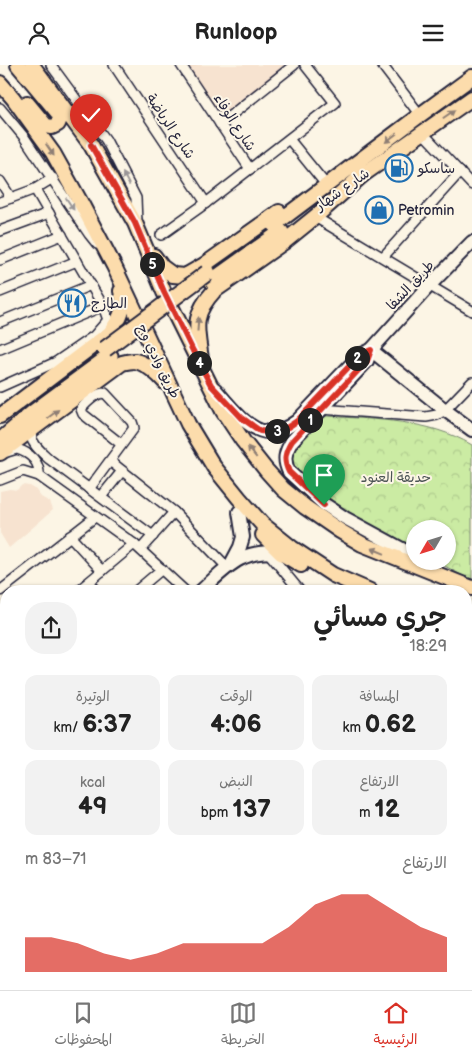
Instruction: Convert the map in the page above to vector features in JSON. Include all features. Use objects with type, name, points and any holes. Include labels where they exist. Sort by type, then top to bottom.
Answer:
[{"type":"highway","points":[[0,428],[278,229]]},
{"type":"highway","points":[[0,441],[107,352]]},
{"type":"main road","points":[[0,73],[44,124],[49,127],[55,126],[60,119],[58,113],[18,65]]},
{"type":"main road","points":[[32,65],[91,145],[162,267],[173,275],[185,276],[204,265],[317,185],[327,186]]},
{"type":"main road","name":"شارع شهار","points":[[278,229],[327,186],[472,77]]},
{"type":"main road","name":"طريق وادي وج","points":[[0,83],[53,153],[82,205],[114,266],[188,424],[214,467],[262,524],[292,548],[333,575],[356,585]]},
{"type":"main road","name":"شارع شهار","points":[[278,229],[472,98]]},
{"type":"main road","points":[[203,372],[196,325],[200,310],[205,301],[214,291],[284,242],[315,217],[366,171]]},
{"type":"main road","points":[[139,230],[164,292],[223,411],[243,441],[283,489],[305,507],[362,544],[464,585]]},
{"type":"main road","points":[[0,416],[110,333],[119,320],[124,300],[114,266]]},
{"type":"main road","points":[[0,454],[122,363],[135,361],[147,366],[160,375],[176,396]]},
{"type":"main road","points":[[188,424],[207,468],[239,513],[281,553],[336,585]]},
{"type":"street","points":[[51,65],[106,140],[136,198],[139,230]]},
{"type":"street","name":"شارع الرياضة","points":[[114,65],[206,203]]},
{"type":"street","name":"شارع الوفاء","points":[[181,65],[250,169]]},
{"type":"street","points":[[220,124],[294,65]]},
{"type":"street","points":[[161,235],[206,203],[336,103],[305,65]]},
{"type":"street","points":[[382,65],[420,115]]},
{"type":"street","points":[[0,108],[24,137],[89,234],[114,266]]},
{"type":"street","points":[[422,132],[472,185]]},
{"type":"street","points":[[289,139],[327,186]]},
{"type":"street","points":[[383,257],[460,173]]},
{"type":"street","points":[[0,202],[35,189],[53,178]]},
{"type":"street","points":[[0,181],[11,198]]},
{"type":"street","points":[[0,387],[56,362],[94,335],[108,320],[103,305],[35,189]]},
{"type":"street","points":[[0,231],[49,213]]},
{"type":"street","points":[[315,217],[472,311]]},
{"type":"street","points":[[0,260],[62,235]]},
{"type":"street","name":"طريق الشفا","points":[[371,350],[472,242]]},
{"type":"street","points":[[0,292],[77,261]]},
{"type":"street","points":[[0,322],[91,285]]},
{"type":"street","points":[[0,349],[103,305]]},
{"type":"street","points":[[211,385],[250,425],[260,431],[278,431],[297,421],[360,355],[371,350]]},
{"type":"street","points":[[371,350],[367,361],[292,441],[286,449],[284,457],[289,472],[324,505],[406,551]]},
{"type":"street","points":[[371,350],[472,430]]},
{"type":"street","points":[[321,409],[426,417],[437,415],[445,410],[472,382]]},
{"type":"street","points":[[89,489],[134,428],[132,422],[105,393],[96,395],[81,409],[83,414],[121,445]]},
{"type":"street","points":[[36,427],[31,436],[32,441],[49,459],[153,536]]},
{"type":"street","points":[[0,454],[17,449],[25,452],[31,457],[39,473],[94,517],[138,547],[179,585]]},
{"type":"street","points":[[39,473],[49,459]]},
{"type":"street","points":[[110,461],[174,512],[229,565]]},
{"type":"street","points":[[0,480],[23,471],[39,473]]},
{"type":"street","points":[[101,497],[122,471]]},
{"type":"street","points":[[85,585],[102,571],[153,536],[174,512]]},
{"type":"street","points":[[229,565],[240,547],[243,537],[239,513]]},
{"type":"street","points":[[8,585],[94,517]]},
{"type":"street","points":[[70,536],[102,571]]},
{"type":"street","points":[[267,551],[291,585]]},
{"type":"street","points":[[207,585],[229,565],[250,554],[267,551],[281,553]]},
{"type":"street","points":[[143,585],[162,569]]},
{"type":"street","points":[[440,570],[467,585]]},
{"type":"street","points":[[89,582],[92,585]]},
{"type":"shaded area","points":[[186,65],[291,65],[223,118],[220,117]]},
{"type":"shaded area","points":[[22,485],[35,489],[41,497],[50,502],[53,510],[9,548],[0,533],[0,491],[17,490]]},
{"type":"green space","name":"حديقة العنود","points":[[327,416],[420,425],[455,436],[472,445],[472,581],[452,570],[456,570],[456,520],[406,520],[406,544],[329,502],[291,469],[291,454],[309,428],[321,418]]},
{"type":"place","name":"ساسكو","points":[[399,168]]},
{"type":"place","name":"Petromin","points":[[379,210]]},
{"type":"place","name":"الطازج","points":[[72,303]]},
{"type":"route","points":[[91,145],[135,223],[164,292],[203,372],[211,385],[250,425],[260,431],[269,432],[288,427],[297,421],[360,355],[371,350],[367,361],[286,449],[284,457],[289,472],[324,505]]}]
